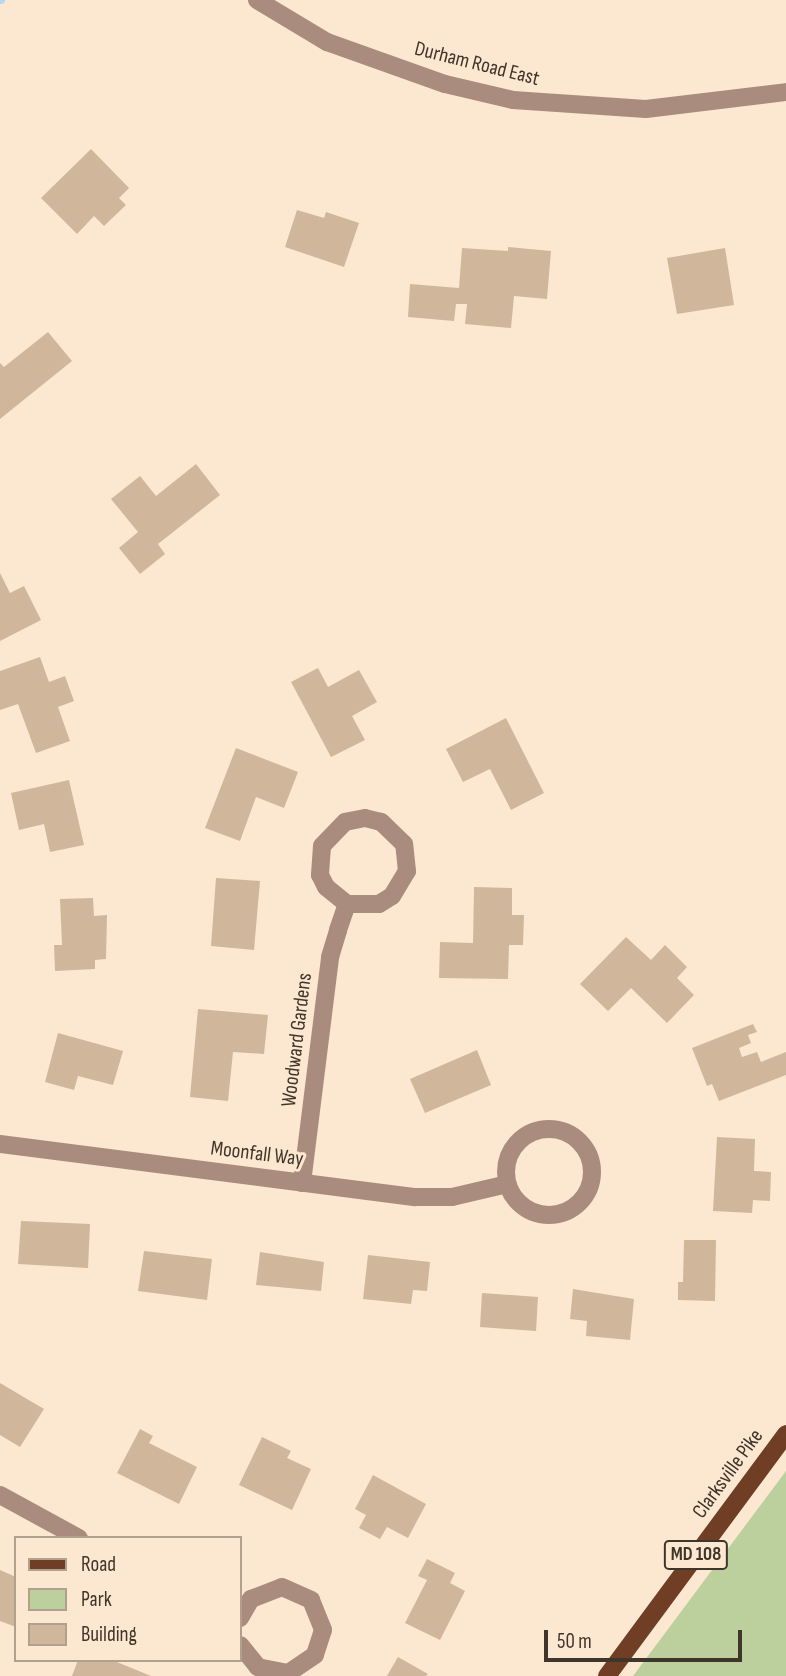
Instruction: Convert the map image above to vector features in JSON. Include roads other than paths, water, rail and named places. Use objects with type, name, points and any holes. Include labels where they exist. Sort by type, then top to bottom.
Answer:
[{"type":"main road","name":"Clarksville Pike","points":[[607,1676],[786,1434]]},
{"type":"street","name":"Durham Road East","points":[[257,0],[327,42],[445,84],[513,100],[646,109],[709,105],[786,92]]},
{"type":"street","points":[[365,818],[381,822],[404,844],[407,859],[402,884],[379,904],[347,904],[326,887],[320,875],[322,846],[345,822],[365,818]]},
{"type":"street","name":"Woodward Gardens","points":[[302,1183],[330,957],[347,904]]},
{"type":"street","points":[[543,1129],[573,1136],[590,1158],[588,1191],[565,1212],[533,1212],[519,1202],[508,1184],[506,1169],[513,1148],[528,1134],[543,1129]]},
{"type":"street","name":"Moonfall Way","points":[[0,1144],[302,1183],[452,1197],[508,1184]]},
{"type":"street","points":[[0,1494],[75,1536]]},
{"type":"street","points":[[242,1615],[251,1599],[282,1587],[311,1600],[323,1630],[316,1655],[288,1673],[258,1667],[242,1647]]}]
